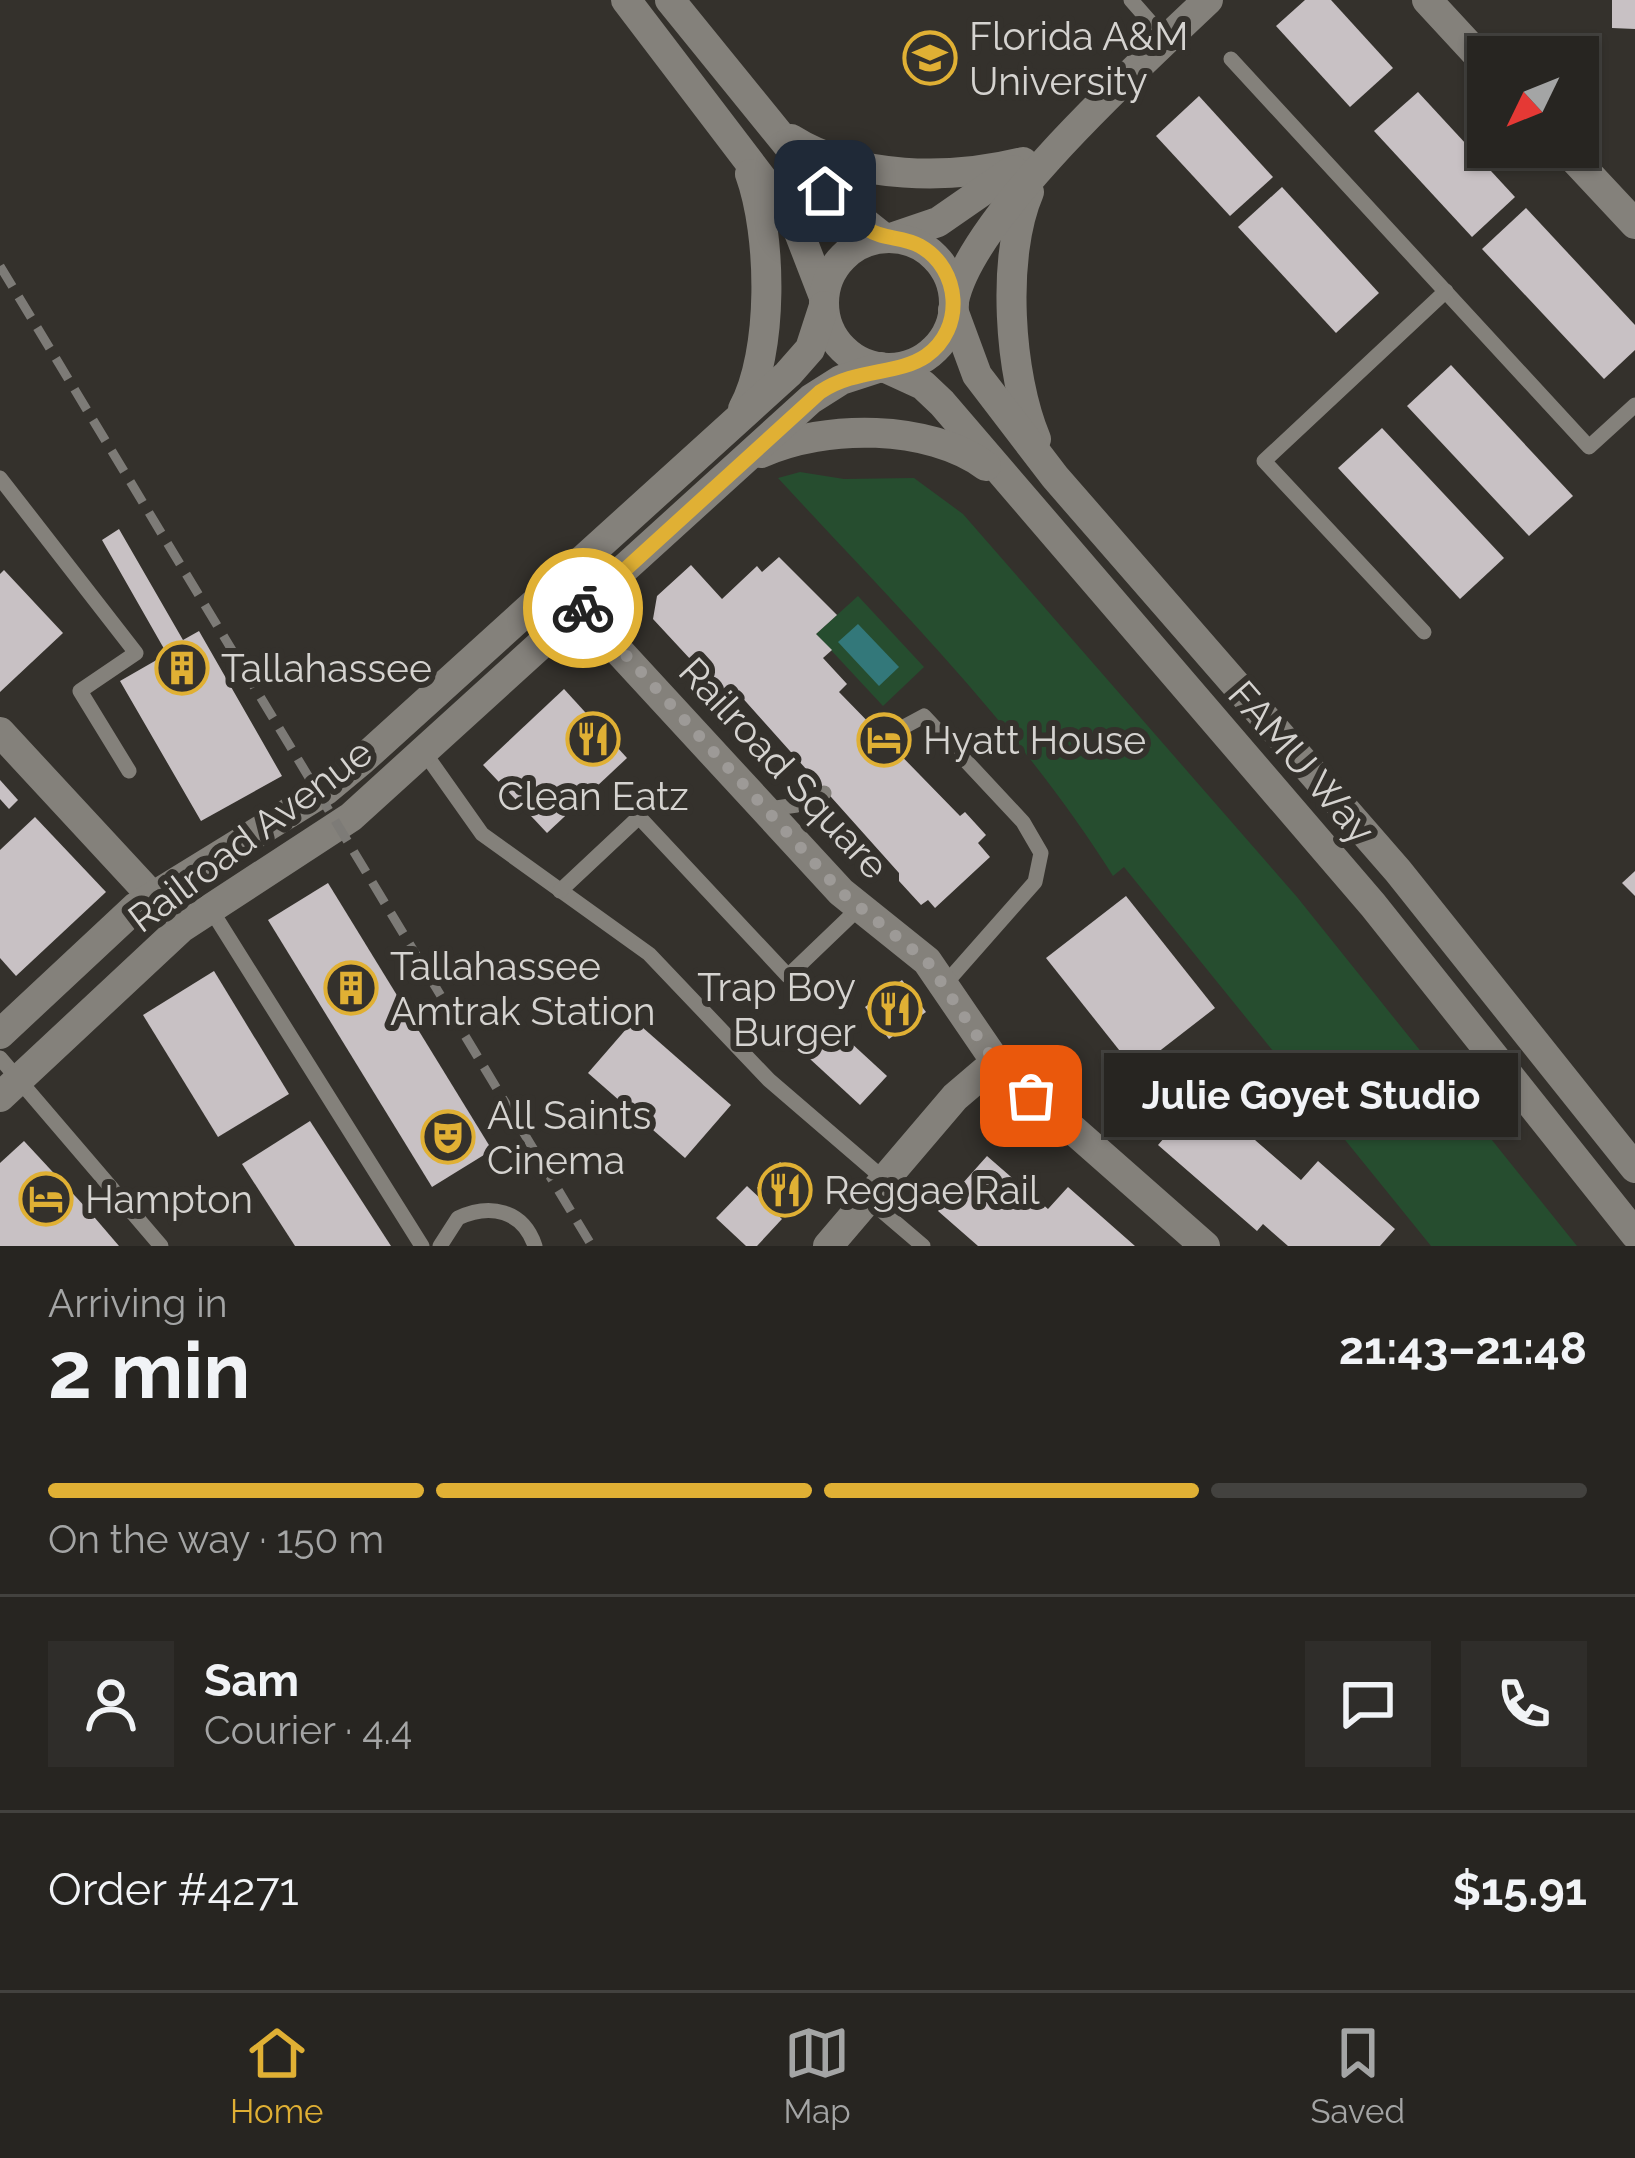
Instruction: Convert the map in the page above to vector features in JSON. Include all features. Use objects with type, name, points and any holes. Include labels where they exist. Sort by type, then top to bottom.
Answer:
[{"type":"street","name":"FAMU Way","points":[[626,0],[801,232],[841,346],[933,394],[1350,876],[1635,1234]]},
{"type":"street","name":"FAMU Way","points":[[670,0],[836,203],[888,238],[911,242],[935,258],[950,282],[977,375],[1054,477],[1386,856],[1635,1168]]},
{"type":"street","points":[[883,367],[905,365],[931,352],[944,338],[968,260],[1030,170],[1208,0]]},
{"type":"street","points":[[1426,0],[1467,44]]},
{"type":"street","points":[[762,117],[809,150],[856,166],[940,174],[1030,170]]},
{"type":"street","points":[[734,424],[757,376],[764,317],[760,207],[739,147]]},
{"type":"street","points":[[1583,168],[1635,224]]},
{"type":"street","points":[[824,302],[840,260],[860,245],[938,222],[1030,170]]},
{"type":"street","points":[[1030,170],[1015,243],[1017,370],[1029,422],[1054,477]]},
{"type":"street","name":"Railroad Avenue","points":[[0,1034],[152,896],[326,790],[803,358],[824,302]]},
{"type":"street","name":"Railroad Avenue","points":[[6,1078],[209,907],[351,817],[820,392],[883,367]]},
{"type":"street","points":[[745,461],[821,436],[923,439],[966,452],[1010,484]]},
{"type":"street","name":"Railroad Square","points":[[557,584],[860,908],[903,939],[945,984],[996,1062],[1205,1246]]},
{"type":"street","points":[[0,731],[152,896]]},
{"type":"street","points":[[828,1246],[955,1097],[996,1062]]},
{"type":"lane","points":[[1131,0],[1166,40]]},
{"type":"lane","points":[[1231,59],[1589,447],[1635,404]]},
{"type":"lane","points":[[1424,632],[1264,461],[1446,291]]},
{"type":"lane","points":[[0,478],[136,653],[80,691],[129,771]]},
{"type":"lane","points":[[885,737],[925,716],[1029,828],[1042,863],[1035,882],[945,984]]},
{"type":"lane","points":[[424,752],[474,827],[649,954],[876,1189],[923,1246]]},
{"type":"lane","points":[[770,809],[824,793]]},
{"type":"lane","points":[[560,891],[639,817],[788,976],[860,908]]},
{"type":"lane","points":[[209,907],[422,1246]]},
{"type":"lane","points":[[6,1078],[161,1246]]},
{"type":"lane","points":[[440,1246],[458,1218],[491,1209],[520,1221],[536,1246]]},
{"type":"green space","points":[[800,472],[844,479],[914,478],[963,514],[1297,897],[1577,1246],[1431,1246],[1124,867],[1113,876],[997,719],[778,478]]},
{"type":"green space","points":[[858,596],[924,667],[883,706],[816,634]]},
{"type":"water","points":[[858,624],[899,667],[879,686],[838,642]]},
{"type":"building","points":[[1305,0],[1331,0],[1393,68],[1350,107],[1276,26]]},
{"type":"building","points":[[1612,0],[1635,0],[1635,29],[1612,28]]},
{"type":"building","points":[[1418,92],[1467,145],[1467,168],[1488,168],[1515,197],[1472,237],[1374,131]]},
{"type":"building","points":[[1199,96],[1273,177],[1230,216],[1156,136]]},
{"type":"building","points":[[1282,187],[1379,293],[1336,333],[1238,227]]},
{"type":"building","points":[[1526,208],[1635,325],[1635,350],[1604,379],[1482,249]]},
{"type":"building","points":[[1451,365],[1573,496],[1529,536],[1407,406]]},
{"type":"building","points":[[1382,428],[1504,558],[1460,599],[1338,468]]},
{"type":"building","name":"Tallahassee","points":[[119,529],[183,640],[199,631],[282,776],[201,821],[120,681],[167,654],[102,540]]},
{"type":"building","points":[[779,557],[837,615],[816,634],[832,650],[823,658],[847,684],[839,692],[960,816],[965,812],[986,835],[978,843],[990,857],[935,908],[928,900],[921,905],[899,881],[899,873],[739,694],[730,702],[653,619],[657,596],[691,565],[722,599],[757,566],[762,572]]},
{"type":"building","points":[[4,570],[63,633],[0,692],[0,574]]},
{"type":"building","points":[[564,689],[627,758],[547,833],[483,765]]},
{"type":"building","points":[[0,780],[18,800],[9,809],[0,799]]},
{"type":"building","points":[[35,817],[106,892],[16,976],[0,958],[0,850]]},
{"type":"building","points":[[1635,871],[1635,896],[1622,883]]},
{"type":"building","name":"Tallahassee Amtrak Station","points":[[328,883],[492,1150],[432,1187],[268,920]]},
{"type":"building","points":[[1126,896],[1215,1008],[1135,1070],[1046,958]]},
{"type":"building","points":[[214,971],[289,1094],[218,1137],[143,1015]]},
{"type":"building","name":"Trap Boy Burger","points":[[902,980],[926,1012],[889,1039],[865,1007]]},
{"type":"building","points":[[634,1020],[731,1105],[685,1158],[588,1073]]},
{"type":"building","points":[[837,1030],[887,1076],[860,1105],[810,1059]]},
{"type":"building","points":[[1202,1094],[1301,1180],[1318,1161],[1395,1229],[1380,1246],[1288,1246],[1263,1224],[1257,1231],[1158,1145]]},
{"type":"building","points":[[310,1121],[391,1246],[295,1246],[242,1164]]},
{"type":"building","name":"Hampton","points":[[24,1141],[119,1246],[0,1246],[0,1163]]},
{"type":"building","points":[[987,1156],[1048,1209],[1068,1187],[1135,1246],[978,1246],[938,1211]]},
{"type":"building","name":"Reggae Rail","points":[[780,1162],[812,1191],[790,1217],[757,1188]]},
{"type":"building","points":[[747,1186],[782,1219],[757,1246],[746,1246],[716,1218]]},
{"type":"railway","points":[[0,266],[592,1246]]},
{"type":"way so far","points":[[583,608],[841,892],[927,961],[988,1052],[1031,1096]]},
{"type":"place","name":"Florida A&M University","points":[[930,58]]},
{"type":"place","name":"Tallahassee","points":[[182,668]]},
{"type":"place","name":"Clean Eatz","points":[[593,739]]},
{"type":"place","name":"Hyatt House","points":[[884,740]]},
{"type":"place","name":"Tallahassee Amtrak Station","points":[[351,988]]},
{"type":"place","name":"Trap Boy Burger","points":[[895,1009]]},
{"type":"place","name":"Julie Goyet Studio","points":[[1031,1096]]},
{"type":"place","name":"All Saints Cinema","points":[[448,1137]]},
{"type":"place","name":"Reggae Rail","points":[[785,1190]]},
{"type":"place","name":"Hampton","points":[[46,1199]]},
{"type":"route","points":[[583,608],[820,392],[851,376],[915,362],[944,338],[954,302],[941,265],[920,246],[870,231],[825,191]]}]
